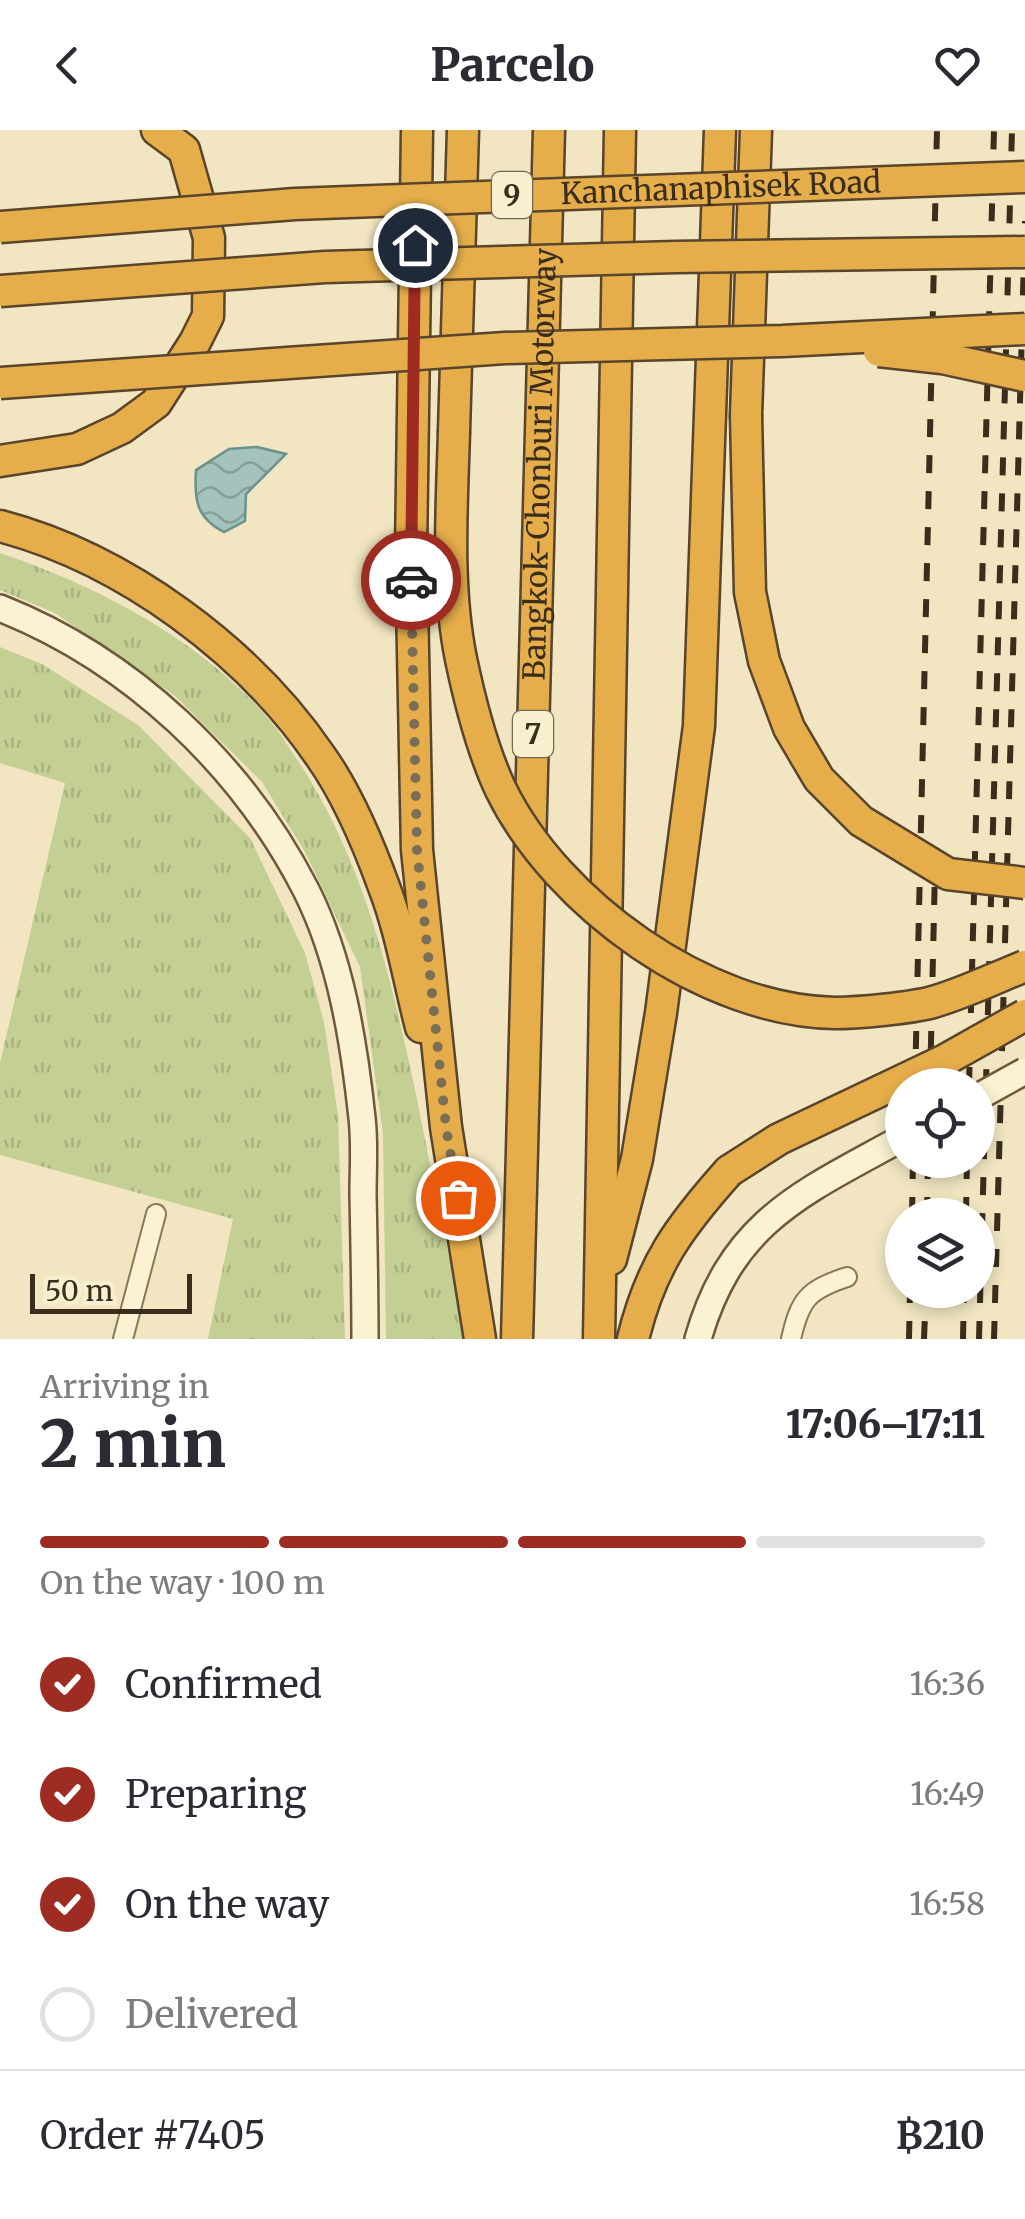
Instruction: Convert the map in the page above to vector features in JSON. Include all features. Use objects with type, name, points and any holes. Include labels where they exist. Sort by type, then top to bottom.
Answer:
[{"type":"highway","points":[[0,461],[77,448],[122,428],[156,404],[196,342],[208,316],[210,238],[184,150],[157,130]]},
{"type":"highway","points":[[416,130],[411,552],[417,850],[446,1127],[480,1339]]},
{"type":"highway","points":[[463,130],[452,537],[456,627],[479,729],[501,790],[536,846],[583,900],[627,936],[704,980],[773,1004],[834,1013],[931,1003],[1025,966]]},
{"type":"highway","name":"Bangkok-Chonburi Motorway","points":[[517,1339],[548,130]]},
{"type":"highway","points":[[599,1339],[620,130]]},
{"type":"highway","points":[[599,1302],[637,1159],[661,1013],[698,726],[720,130]]},
{"type":"highway","points":[[756,130],[746,415],[750,592],[764,662],[788,728],[819,779],[862,822],[948,874],[1025,883]]},
{"type":"highway","name":"Kanchanaphisek Road","points":[[0,227],[295,204],[1025,177]]},
{"type":"highway","name":"9","points":[[0,291],[325,267],[1025,252]]},
{"type":"highway","points":[[0,384],[505,348],[782,341],[1025,329]]},
{"type":"highway","points":[[782,341],[942,358],[1025,376]]},
{"type":"highway","points":[[0,526],[89,559],[154,593],[244,665],[322,757],[356,819],[386,890],[446,1127]]},
{"type":"highway","points":[[633,1339],[656,1268],[683,1223],[728,1171],[779,1139],[946,1060],[1025,1015]]},
{"type":"main road","points":[[0,608],[42,624],[168,711],[217,758],[306,890],[330,950],[346,1016],[362,1121],[366,1339]]},
{"type":"main road","points":[[995,1088],[1025,1071]]},
{"type":"main road","points":[[698,1339],[710,1297],[762,1224],[802,1193],[885,1147]]},
{"type":"street","points":[[123,1339],[156,1214]]},
{"type":"street","points":[[791,1339],[805,1298],[817,1287],[847,1277]]},
{"type":"green space","points":[[0,553],[110,599],[211,664],[272,722],[319,796],[358,881],[387,970],[466,1339],[386,1339],[383,1134],[360,967],[305,852],[262,782],[174,695],[55,613],[0,590]]},
{"type":"green space","points":[[0,647],[42,664],[138,725],[250,838],[305,953],[324,1022],[338,1115],[345,1339],[208,1339],[233,1219],[0,1155],[0,1063],[65,783],[0,763]]},
{"type":"water","points":[[257,447],[286,454],[246,494],[245,521],[224,532],[202,514],[196,470],[229,449]]},
{"type":"railway","points":[[915,1068],[937,130]]},
{"type":"railway","points":[[969,1068],[994,130]]},
{"type":"railway","points":[[979,1339],[1012,130]]},
{"type":"railway","points":[[994,1339],[1025,221]]},
{"type":"railway","points":[[930,1068],[935,870]]},
{"type":"railway","points":[[912,1198],[913,1178]]},
{"type":"railway","points":[[927,1198],[928,1178]]},
{"type":"railway","points":[[966,1198],[967,1178]]},
{"type":"railway","points":[[909,1339],[910,1308]]},
{"type":"railway","points":[[924,1339],[925,1308]]},
{"type":"railway","points":[[963,1339],[964,1308]]},
{"type":"way so far","points":[[411,580],[417,850],[446,1127],[458,1198]]},
{"type":"route","points":[[411,580],[415,245]]}]
